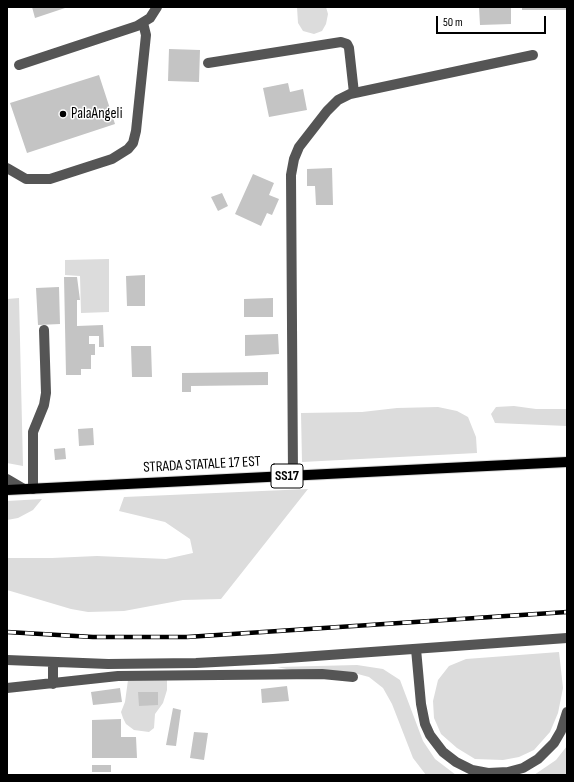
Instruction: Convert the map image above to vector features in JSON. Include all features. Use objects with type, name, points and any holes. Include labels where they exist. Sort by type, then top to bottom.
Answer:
[{"type":"main road","name":"STRADA STATALE 17 EST","points":[[7,490],[567,462]]},
{"type":"street","points":[[19,65],[143,23],[150,18],[157,7]]},
{"type":"street","points":[[7,168],[26,179],[50,179],[112,160],[128,149],[133,143],[136,131],[146,34],[143,23]]},
{"type":"street","points":[[208,63],[342,42],[347,44],[349,48],[354,93]]},
{"type":"street","points":[[294,476],[292,167],[299,147],[320,118],[338,100],[354,93],[533,55]]},
{"type":"street","points":[[7,479],[29,489],[32,436],[34,425],[44,405],[46,394],[44,330]]},
{"type":"street","points":[[7,660],[53,662],[196,663],[567,638]]},
{"type":"street","points":[[416,649],[421,704],[425,724],[430,735],[443,752],[456,762],[472,770],[488,773],[508,772],[524,768],[538,759],[554,743],[561,731],[567,712]]},
{"type":"street","points":[[53,662],[53,684]]},
{"type":"street","points":[[7,688],[118,676],[322,674],[353,677]]},
{"type":"shaded area","points":[[297,7],[326,7],[328,14],[326,24],[322,31],[314,34],[303,31],[298,23]]},
{"type":"shaded area","points":[[109,259],[109,312],[81,313],[80,276],[65,275],[65,260]]},
{"type":"shaded area","points":[[19,298],[23,466],[7,463],[7,299]]},
{"type":"shaded area","points":[[514,406],[536,409],[567,409],[567,426],[495,423],[491,414],[496,407]]},
{"type":"shaded area","points":[[438,407],[457,411],[468,417],[476,437],[477,453],[302,462],[301,413],[362,412],[397,408]]},
{"type":"shaded area","points":[[308,489],[221,599],[183,600],[124,611],[88,612],[71,609],[7,590],[7,558],[97,556],[166,559],[193,553],[190,539],[165,522],[119,511],[124,497]]},
{"type":"shaded area","points":[[42,499],[33,510],[18,518],[7,520],[7,501]]},
{"type":"shaded area","points":[[559,652],[563,688],[558,713],[550,732],[534,750],[519,757],[503,760],[475,759],[457,748],[441,734],[434,718],[433,701],[438,680],[449,666],[466,659]]},
{"type":"shaded area","points":[[357,665],[383,669],[400,680],[423,741],[435,759],[456,775],[426,775],[413,758],[392,704],[383,688],[369,677],[354,673],[306,673],[277,667]]},
{"type":"shaded area","points":[[128,680],[167,680],[167,690],[163,703],[155,714],[154,728],[149,732],[134,730],[126,724],[123,718],[121,712],[125,702]]},
{"type":"shaded area","points":[[567,746],[567,775],[534,775],[556,760]]},
{"type":"building","points":[[32,7],[68,7],[35,18]]},
{"type":"building","points":[[479,7],[511,7],[511,24],[480,25]]},
{"type":"building","points":[[522,7],[567,7],[567,10],[522,10]]},
{"type":"building","points":[[169,49],[200,50],[199,82],[168,81]]},
{"type":"building","name":"PalaAngeli","points":[[99,75],[115,124],[27,153],[10,103]]},
{"type":"building","points":[[288,83],[290,92],[303,89],[307,110],[269,117],[263,88]]},
{"type":"building","points":[[332,168],[333,205],[316,205],[315,186],[307,186],[307,169]]},
{"type":"building","points":[[253,174],[274,183],[269,195],[279,199],[272,215],[267,213],[261,226],[235,214]]},
{"type":"building","points":[[222,193],[228,206],[218,211],[211,197]]},
{"type":"building","points":[[145,275],[145,306],[127,306],[126,276]]},
{"type":"building","points":[[64,277],[77,277],[80,300],[77,300],[77,326],[103,325],[104,347],[99,347],[99,336],[89,336],[89,344],[95,344],[95,355],[91,355],[91,369],[81,369],[81,375],[66,375]]},
{"type":"building","points":[[59,287],[60,324],[38,325],[36,288]]},
{"type":"building","points":[[273,298],[273,317],[244,317],[244,299]]},
{"type":"building","points":[[278,334],[279,354],[245,356],[245,335]]},
{"type":"building","points":[[131,346],[151,346],[152,377],[132,377]]},
{"type":"building","points":[[268,372],[268,385],[191,386],[191,392],[182,392],[182,373]]},
{"type":"building","points":[[93,428],[94,445],[79,446],[78,429]]},
{"type":"building","points":[[65,448],[66,459],[55,460],[54,449]]},
{"type":"building","points":[[287,686],[289,701],[262,703],[261,689]]},
{"type":"building","points":[[120,688],[122,702],[93,705],[91,692]]},
{"type":"building","points":[[138,692],[158,692],[158,705],[139,706]]},
{"type":"building","points":[[173,708],[181,710],[176,746],[166,745]]},
{"type":"building","points":[[121,719],[121,737],[136,737],[137,758],[92,758],[92,720]]},
{"type":"building","points":[[194,732],[208,733],[204,760],[190,758]]},
{"type":"building","points":[[92,765],[111,765],[111,772],[92,772]]},
{"type":"railway","points":[[7,632],[93,637],[187,637],[567,612]]},
{"type":"place","name":"PalaAngeli","points":[[63,114]]}]
